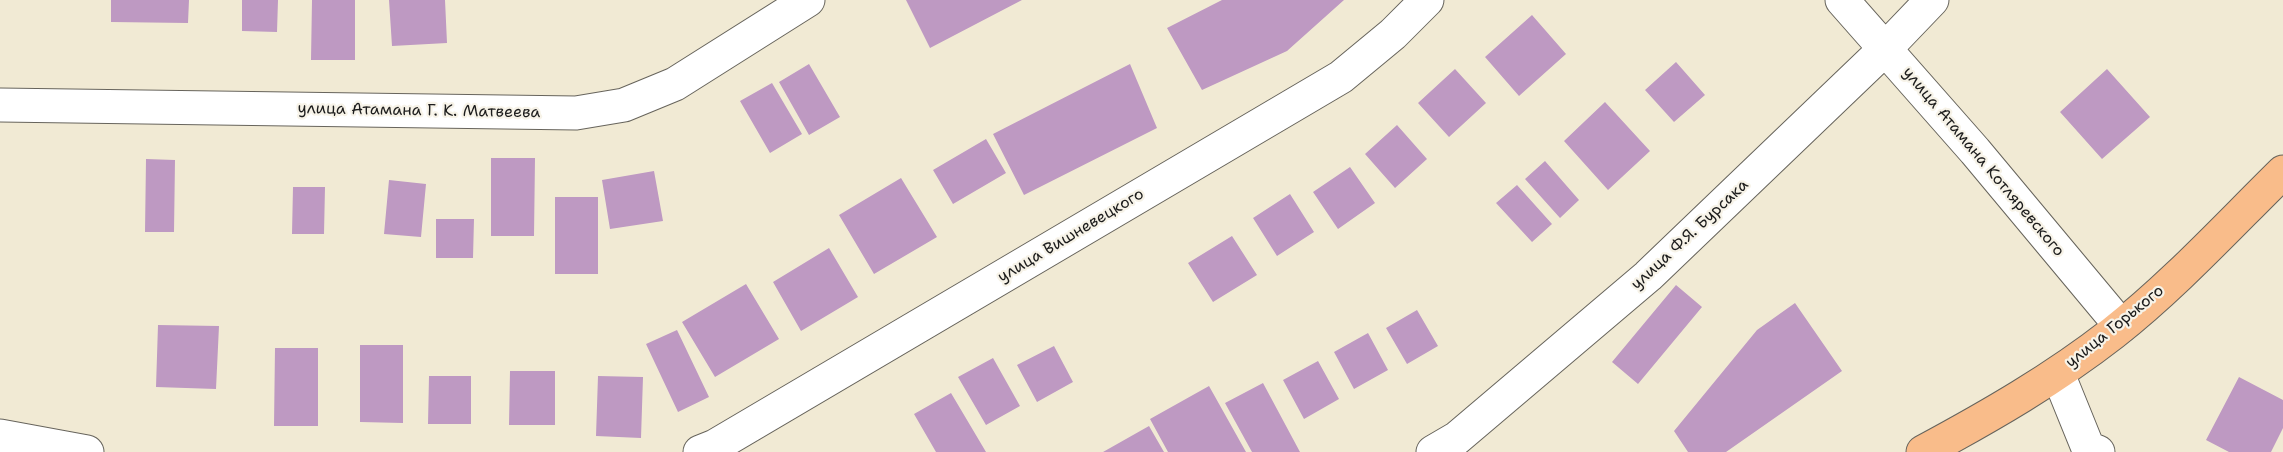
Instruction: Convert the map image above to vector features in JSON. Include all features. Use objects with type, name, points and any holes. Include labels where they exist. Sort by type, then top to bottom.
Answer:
[{"type":"main road","name":"улица Горького","points":[[1923,452],[2008,406],[2058,374],[2121,326],[2190,264],[2283,172]]},
{"type":"street","name":"улица Атамана Г. К. Матвеева","points":[[0,105],[576,113],[624,105],[675,84],[808,0]]},
{"type":"street","name":"улица Вишневецкого","points":[[700,452],[725,440],[1341,77],[1393,34],[1427,0]]},
{"type":"street","name":"улица Атамана Котляревского","points":[[1842,0],[1975,151],[2121,326]]},
{"type":"street","name":"улица Ф.Я. Бурсака","points":[[1433,452],[1457,438],[1648,276],[1886,48],[1932,0]]},
{"type":"street","points":[[2058,374],[2088,448],[2098,452]]},
{"type":"street","points":[[0,436],[87,452]]},
{"type":"building","points":[[111,0],[189,0],[188,23],[111,22]]},
{"type":"building","points":[[242,0],[278,0],[277,32],[242,31]]},
{"type":"building","points":[[312,0],[355,0],[355,60],[311,60]]},
{"type":"building","points":[[389,0],[445,0],[447,43],[392,46]]},
{"type":"building","points":[[906,0],[1022,0],[930,48]]},
{"type":"building","points":[[1222,0],[1344,0],[1287,51],[1202,90],[1167,28]]},
{"type":"building","points":[[1532,15],[1566,54],[1519,96],[1485,57]]},
{"type":"building","points":[[1676,62],[1705,95],[1674,122],[1645,90]]},
{"type":"building","points":[[809,64],[840,117],[809,135],[779,82]]},
{"type":"building","points":[[1130,64],[1157,128],[1024,195],[993,134]]},
{"type":"building","points":[[1455,69],[1486,103],[1449,137],[1418,103]]},
{"type":"building","points":[[2107,69],[2150,117],[2102,159],[2060,112]]},
{"type":"building","points":[[772,83],[802,134],[770,153],[740,101]]},
{"type":"building","points":[[1605,102],[1650,151],[1608,190],[1564,141]]},
{"type":"building","points":[[1397,125],[1427,159],[1395,188],[1365,154]]},
{"type":"building","points":[[986,139],[1006,173],[953,204],[933,170]]},
{"type":"building","points":[[491,158],[535,158],[534,236],[491,236]]},
{"type":"building","points":[[146,159],[175,160],[174,232],[145,232]]},
{"type":"building","points":[[1545,161],[1579,200],[1560,218],[1525,179]]},
{"type":"building","points":[[1350,167],[1375,203],[1338,229],[1313,192]]},
{"type":"building","points":[[654,171],[663,221],[610,229],[602,180]]},
{"type":"building","points":[[901,178],[937,237],[874,274],[839,215]]},
{"type":"building","points":[[389,180],[426,184],[421,237],[384,234]]},
{"type":"building","points":[[1517,185],[1552,224],[1532,242],[1496,203]]},
{"type":"building","points":[[293,187],[325,187],[324,234],[292,234]]},
{"type":"building","points":[[1290,194],[1314,232],[1277,256],[1253,218]]},
{"type":"building","points":[[555,197],[598,197],[598,274],[555,274]]},
{"type":"building","points":[[436,219],[474,219],[473,258],[436,258]]},
{"type":"building","points":[[1232,236],[1257,275],[1213,302],[1188,263]]},
{"type":"building","points":[[829,248],[858,297],[801,331],[773,282]]},
{"type":"building","points":[[746,284],[779,339],[715,377],[682,322]]},
{"type":"building","points":[[1676,285],[1702,307],[1638,384],[1612,362]]},
{"type":"building","points":[[1795,303],[1842,371],[1726,452],[1688,452],[1674,431],[1757,330]]},
{"type":"building","points":[[1417,310],[1438,346],[1407,364],[1386,328]]},
{"type":"building","points":[[158,325],[219,326],[216,389],[156,387]]},
{"type":"building","points":[[677,330],[709,397],[678,412],[646,344]]},
{"type":"building","points":[[1368,333],[1388,370],[1354,389],[1334,352]]},
{"type":"building","points":[[360,345],[403,345],[403,423],[360,422]]},
{"type":"building","points":[[1054,346],[1073,382],[1037,402],[1017,365]]},
{"type":"building","points":[[275,348],[318,348],[318,426],[274,426]]},
{"type":"building","points":[[993,358],[1020,406],[986,425],[958,377]]},
{"type":"building","points":[[1318,361],[1339,399],[1304,419],[1283,380]]},
{"type":"building","points":[[510,371],[555,371],[555,425],[509,425]]},
{"type":"building","points":[[429,376],[471,376],[471,424],[428,424]]},
{"type":"building","points":[[598,376],[643,377],[641,438],[596,436]]},
{"type":"building","points":[[2239,377],[2283,400],[2283,428],[2271,452],[2229,452],[2206,440]]},
{"type":"building","points":[[1263,383],[1300,452],[1252,452],[1225,403]]},
{"type":"building","points":[[1209,386],[1246,452],[1168,452],[1150,419]]},
{"type":"building","points":[[951,393],[986,452],[936,452],[914,414]]},
{"type":"building","points":[[1149,426],[1164,452],[1103,452]]}]
